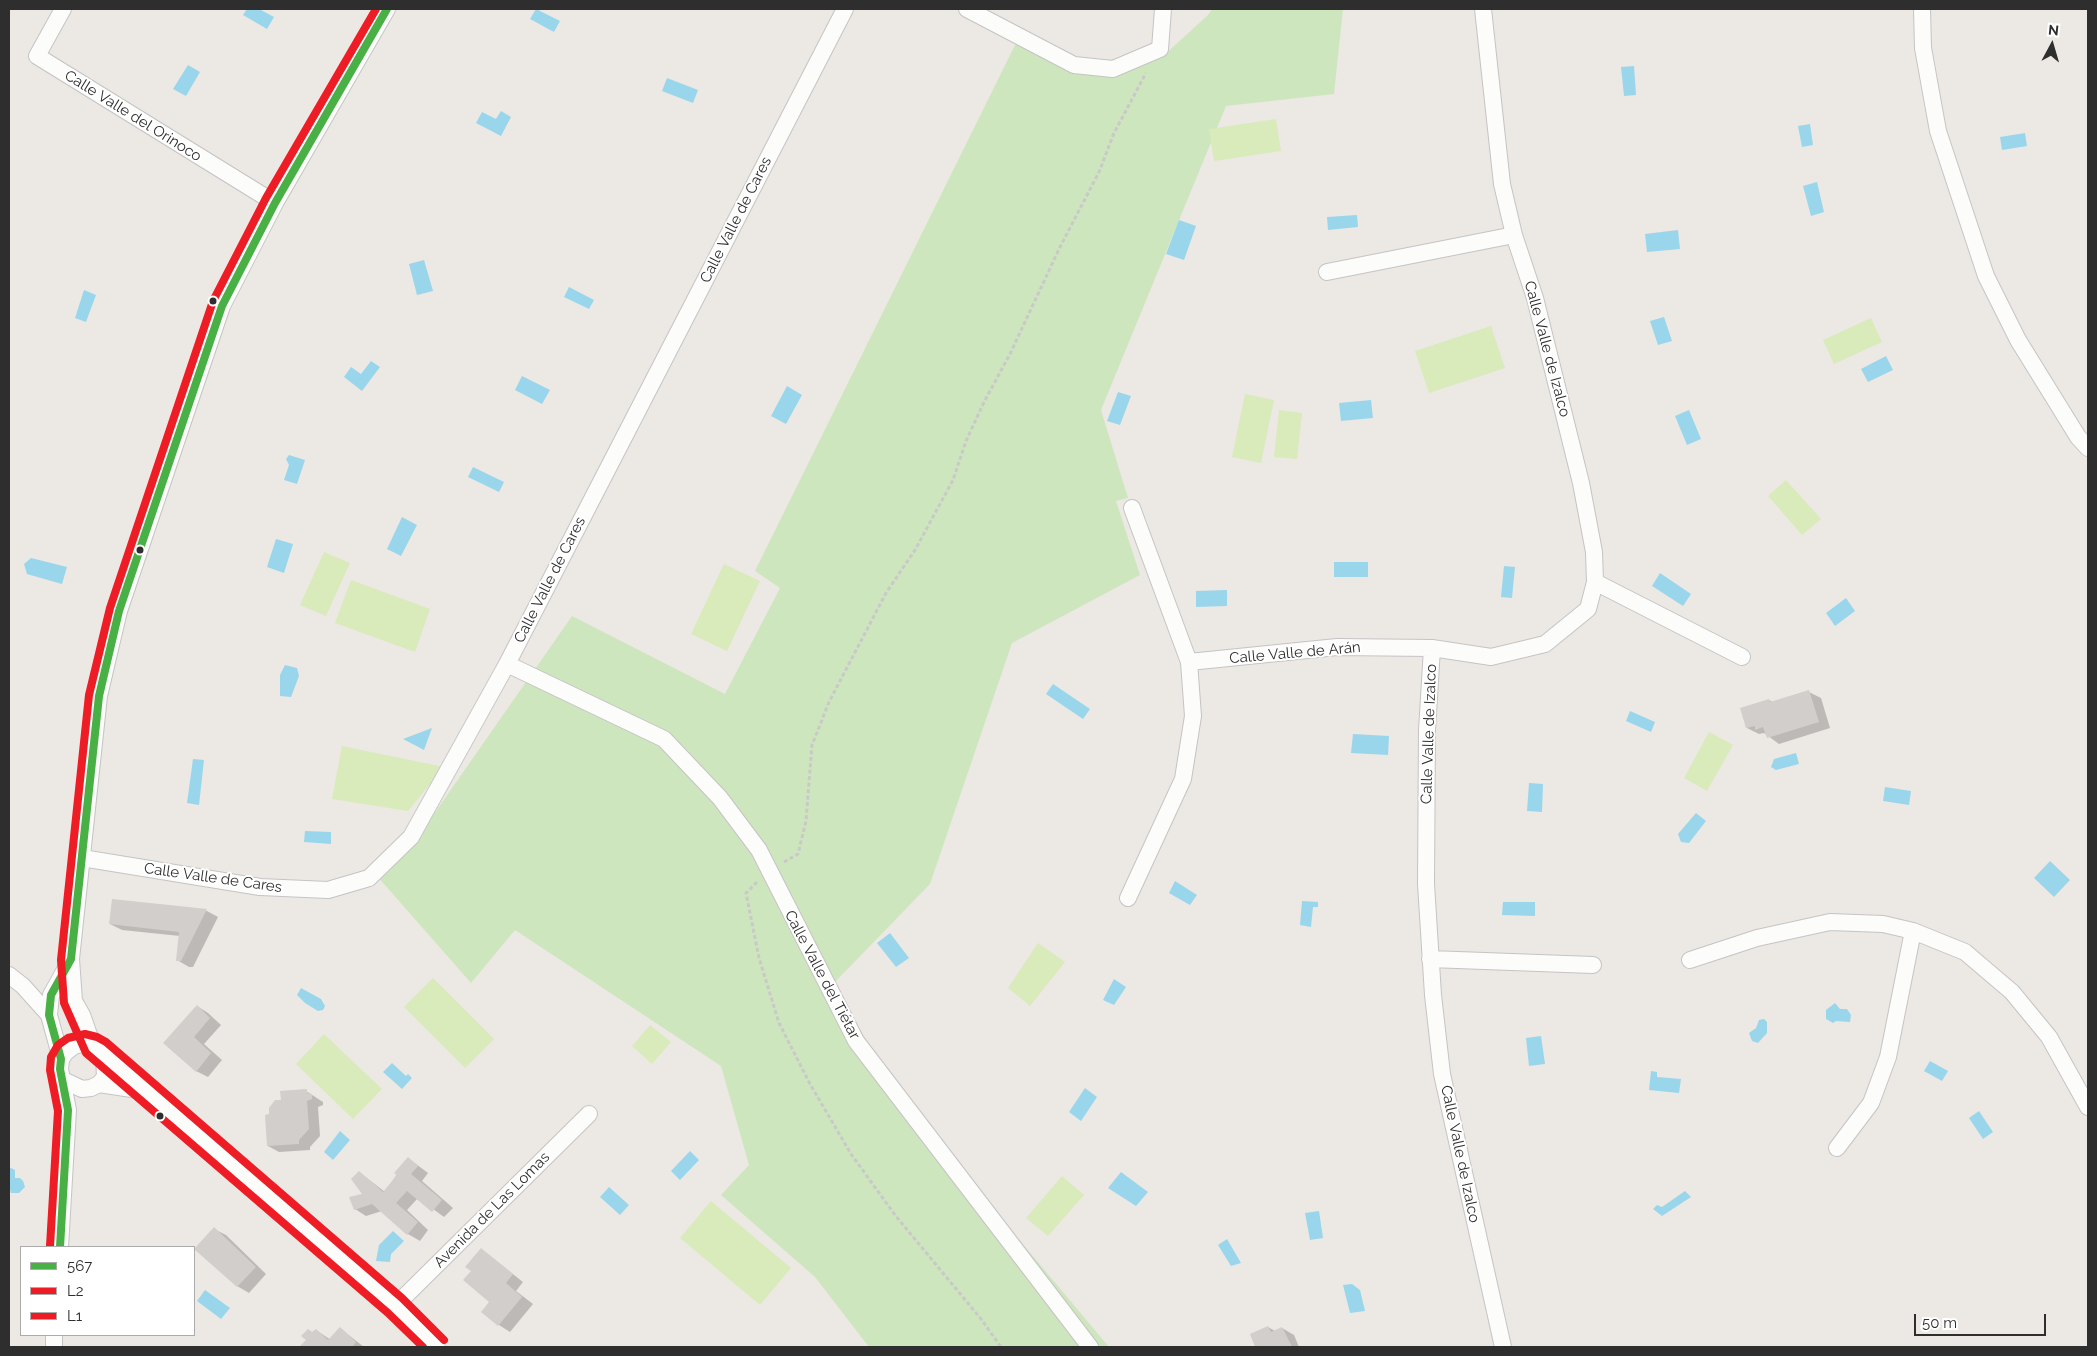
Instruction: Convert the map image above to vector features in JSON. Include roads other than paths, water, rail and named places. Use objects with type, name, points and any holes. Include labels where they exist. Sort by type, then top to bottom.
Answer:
[{"type":"street","name":"Calle Valle del Orinoco","points":[[63,9],[37,56],[275,203]]},
{"type":"street","points":[[99,1084],[105,1077],[106,1066],[104,1056],[96,1048],[74,1001],[71,959],[99,696],[119,611],[222,306],[275,203],[387,9]]},
{"type":"street","name":"Calle Valle de Cares","points":[[82,858],[260,887],[328,890],[369,878],[411,837],[507,664],[845,9]]},
{"type":"street","points":[[967,9],[1074,65],[1113,69],[1160,49],[1163,9]]},
{"type":"street","name":"Calle Valle de Izalco","points":[[1483,9],[1502,184],[1514,235],[1535,298],[1581,483],[1594,552],[1595,582],[1588,609],[1545,644],[1491,657],[1432,648],[1427,730],[1426,884],[1430,959],[1442,1074],[1503,1347]]},
{"type":"street","points":[[1922,9],[1923,48],[1938,131],[1986,276],[2018,340],[2078,437],[2088,448]]},
{"type":"street","points":[[1327,272],[1514,235]]},
{"type":"street","points":[[1128,898],[1182,779],[1193,716],[1188,662],[1132,508]]},
{"type":"street","points":[[1595,582],[1742,657]]},
{"type":"street","name":"Calle Valle de Arán","points":[[1188,662],[1337,647],[1432,648]]},
{"type":"street","name":"Calle Valle del Tiétar","points":[[507,664],[664,739],[720,798],[759,850],[856,1041],[1090,1347]]},
{"type":"street","points":[[1690,960],[1757,938],[1830,922],[1882,924],[1913,931],[1965,952],[2012,992],[2050,1036],[2088,1107]]},
{"type":"street","points":[[1838,1148],[1871,1103],[1888,1057],[1913,931]]},
{"type":"street","points":[[60,1246],[68,1110],[60,1069],[61,1059],[49,1016],[52,995],[71,959]]},
{"type":"street","points":[[1430,959],[1592,965]]},
{"type":"street","points":[[9,975],[23,986],[49,1016]]},
{"type":"street","points":[[23,986],[74,1001]]},
{"type":"street","points":[[61,1059],[74,1046],[83,1044],[96,1048],[395,1306],[437,1347]]},
{"type":"street","points":[[63,1080],[82,1088],[99,1084],[145,1091]]},
{"type":"street","name":"Avenida de Las Lomas","points":[[395,1306],[589,1114]]},
{"type":"water","points":[[247,9],[259,9],[274,17],[267,29],[243,15]]},
{"type":"water","points":[[536,9],[560,21],[554,32],[530,19]]},
{"type":"water","points":[[188,65],[200,72],[186,96],[173,89]]},
{"type":"water","points":[[1634,66],[1636,95],[1624,96],[1621,67]]},
{"type":"water","points":[[667,78],[698,90],[693,103],[662,91]]},
{"type":"water","points":[[501,111],[511,117],[501,136],[476,123],[482,112],[496,119]]},
{"type":"water","points":[[1810,124],[1813,145],[1802,147],[1798,126]]},
{"type":"water","points":[[2025,133],[2027,146],[2002,150],[2000,137]]},
{"type":"water","points":[[1817,182],[1824,212],[1811,216],[1803,186]]},
{"type":"water","points":[[1357,215],[1358,227],[1328,230],[1327,217]]},
{"type":"water","points":[[1179,220],[1196,226],[1184,260],[1166,254]]},
{"type":"water","points":[[1678,230],[1680,249],[1647,252],[1645,234]]},
{"type":"water","points":[[424,260],[433,291],[417,295],[409,264]]},
{"type":"water","points":[[569,287],[594,300],[589,309],[564,297]]},
{"type":"water","points":[[84,290],[96,295],[86,322],[75,318]]},
{"type":"water","points":[[1664,317],[1672,341],[1658,345],[1650,321]]},
{"type":"water","points":[[1886,356],[1893,370],[1868,382],[1861,369]]},
{"type":"water","points":[[371,361],[380,367],[362,391],[344,377],[351,367],[361,374]]},
{"type":"water","points":[[522,376],[550,390],[542,404],[515,390]]},
{"type":"water","points":[[787,386],[802,395],[786,424],[771,416]]},
{"type":"water","points":[[1118,392],[1131,396],[1120,425],[1107,421]]},
{"type":"water","points":[[1371,400],[1373,418],[1341,421],[1339,403]]},
{"type":"water","points":[[1689,410],[1701,439],[1687,445],[1675,416]]},
{"type":"water","points":[[289,455],[305,460],[297,484],[284,480],[289,465],[286,459]]},
{"type":"water","points":[[473,467],[504,482],[499,492],[468,477]]},
{"type":"water","points":[[402,517],[417,525],[401,556],[387,549]]},
{"type":"water","points":[[276,539],[293,544],[284,573],[267,567]]},
{"type":"water","points":[[31,558],[67,567],[62,584],[27,574],[24,564]]},
{"type":"water","points":[[1334,562],[1368,562],[1368,577],[1334,577]]},
{"type":"water","points":[[1504,566],[1515,567],[1512,598],[1501,597]]},
{"type":"water","points":[[1660,573],[1691,594],[1683,606],[1652,586]]},
{"type":"water","points":[[1227,590],[1227,606],[1196,607],[1196,591]]},
{"type":"water","points":[[1846,598],[1855,611],[1835,626],[1826,613]]},
{"type":"water","points":[[285,665],[297,668],[299,676],[291,697],[280,696],[280,675]]},
{"type":"water","points":[[1053,684],[1090,709],[1083,719],[1046,694]]},
{"type":"water","points":[[1630,711],[1655,722],[1651,732],[1626,721]]},
{"type":"water","points":[[432,728],[424,750],[403,739]]},
{"type":"water","points":[[1353,734],[1389,736],[1388,755],[1351,753]]},
{"type":"water","points":[[1796,753],[1799,764],[1776,770],[1771,767],[1774,759]]},
{"type":"water","points":[[193,759],[204,760],[199,805],[187,803]]},
{"type":"water","points":[[1529,783],[1543,784],[1542,812],[1527,811]]},
{"type":"water","points":[[1885,787],[1911,791],[1909,805],[1883,801]]},
{"type":"water","points":[[1696,813],[1706,821],[1689,843],[1681,842],[1678,834]]},
{"type":"water","points":[[305,831],[331,832],[331,844],[304,842]]},
{"type":"water","points":[[2050,861],[2070,880],[2054,897],[2034,878]]},
{"type":"water","points":[[1175,881],[1197,895],[1190,905],[1169,893]]},
{"type":"water","points":[[1302,901],[1318,902],[1318,907],[1313,907],[1311,927],[1300,925]]},
{"type":"water","points":[[1503,902],[1535,902],[1535,916],[1502,915]]},
{"type":"water","points":[[890,933],[909,958],[896,967],[877,943]]},
{"type":"water","points":[[1114,979],[1126,987],[1114,1005],[1103,1000]]},
{"type":"water","points":[[301,988],[321,999],[325,1006],[323,1010],[318,1011],[305,1003],[297,995]]},
{"type":"water","points":[[1835,1003],[1840,1009],[1847,1009],[1851,1015],[1850,1022],[1836,1021],[1833,1023],[1826,1019],[1826,1010]]},
{"type":"water","points":[[1764,1019],[1767,1022],[1767,1033],[1758,1043],[1752,1041],[1749,1033],[1756,1028],[1759,1020]]},
{"type":"water","points":[[1541,1036],[1545,1064],[1529,1066],[1526,1038]]},
{"type":"water","points":[[1930,1061],[1948,1071],[1942,1081],[1924,1071]]},
{"type":"water","points":[[392,1063],[406,1076],[408,1074],[412,1078],[402,1089],[383,1072]]},
{"type":"water","points":[[1651,1071],[1657,1072],[1657,1077],[1681,1079],[1679,1093],[1649,1090]]},
{"type":"water","points":[[1085,1088],[1097,1097],[1081,1121],[1069,1112]]},
{"type":"water","points":[[1979,1111],[1993,1132],[1983,1139],[1969,1118]]},
{"type":"water","points":[[340,1131],[350,1140],[333,1160],[324,1152]]},
{"type":"water","points":[[690,1151],[699,1160],[680,1180],[671,1171]]},
{"type":"water","points":[[9,1167],[15,1170],[15,1178],[20,1178],[23,1181],[25,1187],[19,1193],[11,1193]]},
{"type":"water","points":[[1121,1172],[1148,1192],[1136,1206],[1108,1188]]},
{"type":"water","points":[[609,1187],[629,1205],[620,1215],[600,1197]]},
{"type":"water","points":[[1685,1191],[1691,1197],[1662,1216],[1653,1209],[1657,1205],[1662,1207]]},
{"type":"water","points":[[1319,1211],[1323,1238],[1310,1240],[1305,1213]]},
{"type":"water","points":[[393,1231],[404,1241],[391,1254],[390,1262],[376,1261],[379,1245]]},
{"type":"water","points":[[1227,1239],[1241,1263],[1231,1266],[1218,1245]]},
{"type":"water","points":[[1352,1284],[1360,1290],[1365,1311],[1350,1313],[1343,1285]]},
{"type":"water","points":[[205,1290],[230,1308],[221,1319],[197,1301]]}]
